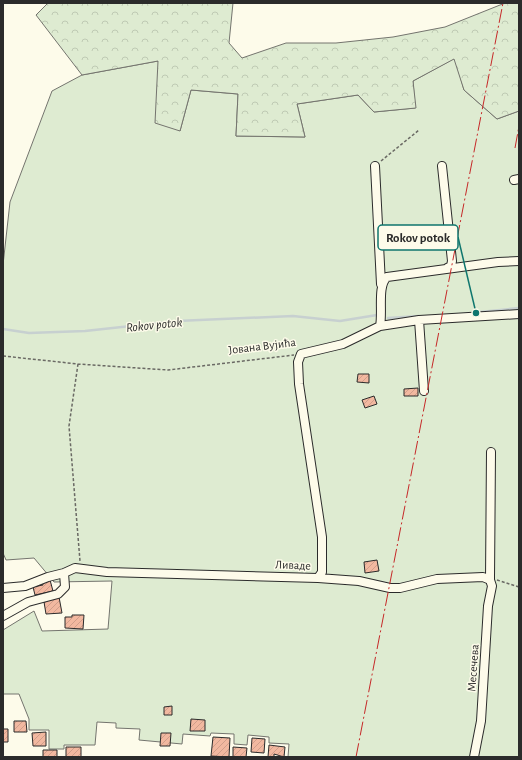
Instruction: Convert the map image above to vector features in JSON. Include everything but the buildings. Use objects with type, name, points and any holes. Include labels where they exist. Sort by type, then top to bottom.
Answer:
[{"type":"street","points":[[375,166],[382,315],[380,326]]},
{"type":"street","points":[[442,166],[452,261],[451,266],[448,268]]},
{"type":"street","points":[[381,284],[391,275],[519,261]]},
{"type":"street","name":"Јована Вујића","points":[[301,354],[343,344],[380,326],[419,320],[519,314]]},
{"type":"street","points":[[419,320],[424,391]]},
{"type":"street","name":"Ливаде","points":[[3,588],[25,586],[48,576],[64,573],[75,568],[107,572],[318,578],[322,572],[322,537],[299,384],[298,362],[301,354]]},
{"type":"street","name":"Месечева","points":[[474,757],[481,721],[488,606],[492,586],[490,580],[491,452]]},
{"type":"street","points":[[3,616],[28,602],[58,594],[65,587],[64,573]]},
{"type":"street","points":[[318,578],[359,581],[390,588],[400,588],[437,579],[483,577],[490,580]]},
{"type":"path","points":[[375,166],[419,130]]},
{"type":"path","name":"Јована Вујића","points":[[3,356],[78,364],[168,370],[301,354]]},
{"type":"path","points":[[78,364],[69,426],[80,568]]},
{"type":"path","points":[[490,580],[499,580],[519,587]]},
{"type":"green space","points":[[48,3],[233,3],[229,43],[242,58],[286,43],[336,43],[393,37],[445,27],[505,3],[519,3],[519,111],[497,119],[464,90],[454,59],[413,81],[416,108],[374,112],[358,95],[297,104],[305,137],[236,136],[238,94],[191,90],[180,131],[155,123],[158,61],[82,75],[36,15]]},
{"type":"green space","points":[[455,58],[464,90],[497,119],[519,111],[519,757],[288,757],[289,744],[269,743],[269,737],[248,735],[247,745],[234,744],[234,734],[211,733],[210,736],[183,734],[182,744],[139,740],[140,729],[116,728],[116,723],[97,722],[95,745],[64,745],[64,749],[49,749],[49,730],[29,730],[29,719],[19,694],[3,694],[3,630],[34,611],[42,631],[108,629],[112,581],[54,582],[34,558],[6,560],[3,553],[3,265],[10,202],[52,91],[82,75],[158,61],[180,131],[191,90],[238,94],[236,136],[305,137],[297,104],[358,95],[374,112],[415,108],[413,81]]},
{"type":"waterway","name":"Rokov potok","points":[[480,312],[519,308]]},
{"type":"waterway","name":"Rokov potok","points":[[3,329],[29,333],[85,331],[177,321],[293,316],[340,321],[377,315]]},
{"type":"waterway","name":"Rokov potok","points":[[388,318],[419,316]]},
{"type":"power","points":[[356,757],[503,3]]},
{"type":"power","points":[[515,148],[519,126]]},
{"type":"place","name":"Rokov potok","points":[[476,313]]}]
